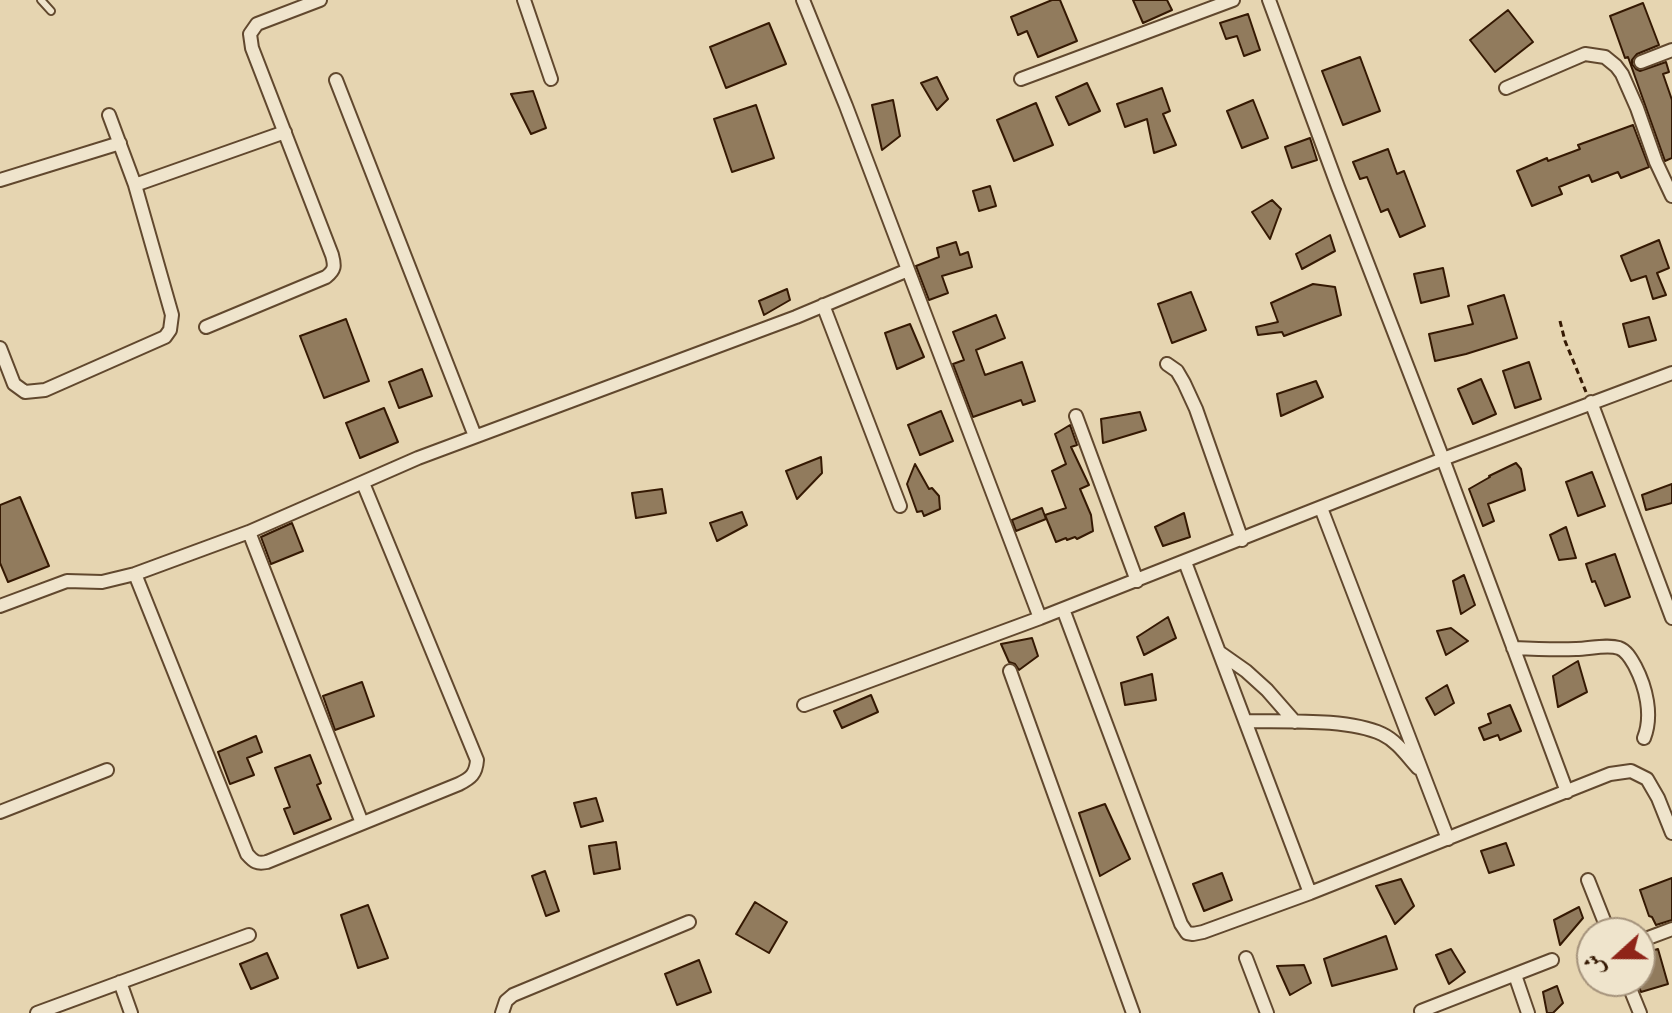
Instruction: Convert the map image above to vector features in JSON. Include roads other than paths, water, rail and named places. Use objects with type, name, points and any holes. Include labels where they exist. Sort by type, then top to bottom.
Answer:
[{"type":"street","points":[[206,327],[333,272],[335,265],[332,255],[252,48],[250,34],[257,24],[320,0]]},
{"type":"street","points":[[524,0],[551,79]]},
{"type":"street","points":[[803,0],[1040,618]]},
{"type":"street","points":[[1021,79],[1233,0]]},
{"type":"street","points":[[1269,0],[1567,792]]},
{"type":"street","points":[[1641,62],[1672,50]]},
{"type":"street","points":[[1506,88],[1585,54],[1605,57],[1622,74],[1672,196]]},
{"type":"street","points":[[336,80],[475,436]]},
{"type":"street","points":[[0,348],[14,384],[25,392],[45,390],[165,337],[170,330],[172,315],[135,185],[109,115]]},
{"type":"street","points":[[135,185],[285,132]]},
{"type":"street","points":[[0,180],[120,143]]},
{"type":"street","points":[[0,606],[67,581],[102,582],[135,574],[249,532],[418,458],[908,270]]},
{"type":"street","points":[[823,305],[900,506]]},
{"type":"street","points":[[1167,364],[1177,371],[1196,409],[1242,540]]},
{"type":"street","points":[[804,705],[1137,581],[1591,402],[1671,378]]},
{"type":"street","points":[[1591,402],[1672,618]]},
{"type":"street","points":[[1076,416],[1137,581]]},
{"type":"street","points":[[135,574],[247,854],[254,862],[267,862],[471,778],[476,770],[477,760],[363,483]]},
{"type":"street","points":[[1321,508],[1448,839]]},
{"type":"street","points":[[249,532],[362,823]]},
{"type":"street","points":[[1185,562],[1310,893]]},
{"type":"street","points":[[1063,609],[1187,933],[1203,932],[1310,893],[1610,774],[1631,771],[1647,779],[1672,833]]},
{"type":"street","points":[[1513,648],[1622,649],[1642,679],[1646,692],[1648,728],[1644,738]]},
{"type":"street","points":[[1219,652],[1267,690],[1295,722]]},
{"type":"street","points":[[1010,671],[1133,1013]]},
{"type":"street","points":[[1245,721],[1342,724],[1381,733],[1395,742],[1423,773]]},
{"type":"street","points":[[0,812],[107,770]]},
{"type":"street","points":[[1588,880],[1603,917]]},
{"type":"street","points":[[502,1013],[506,1001],[513,995],[689,922]]},
{"type":"street","points":[[37,1013],[249,935]]},
{"type":"street","points":[[1246,958],[1267,1013]]},
{"type":"street","points":[[1420,1012],[1552,960]]},
{"type":"street","points":[[1515,975],[1528,1013]]},
{"type":"street","points":[[120,982],[131,1013]]},
{"type":"lane","points":[[41,0],[51,11]]}]
